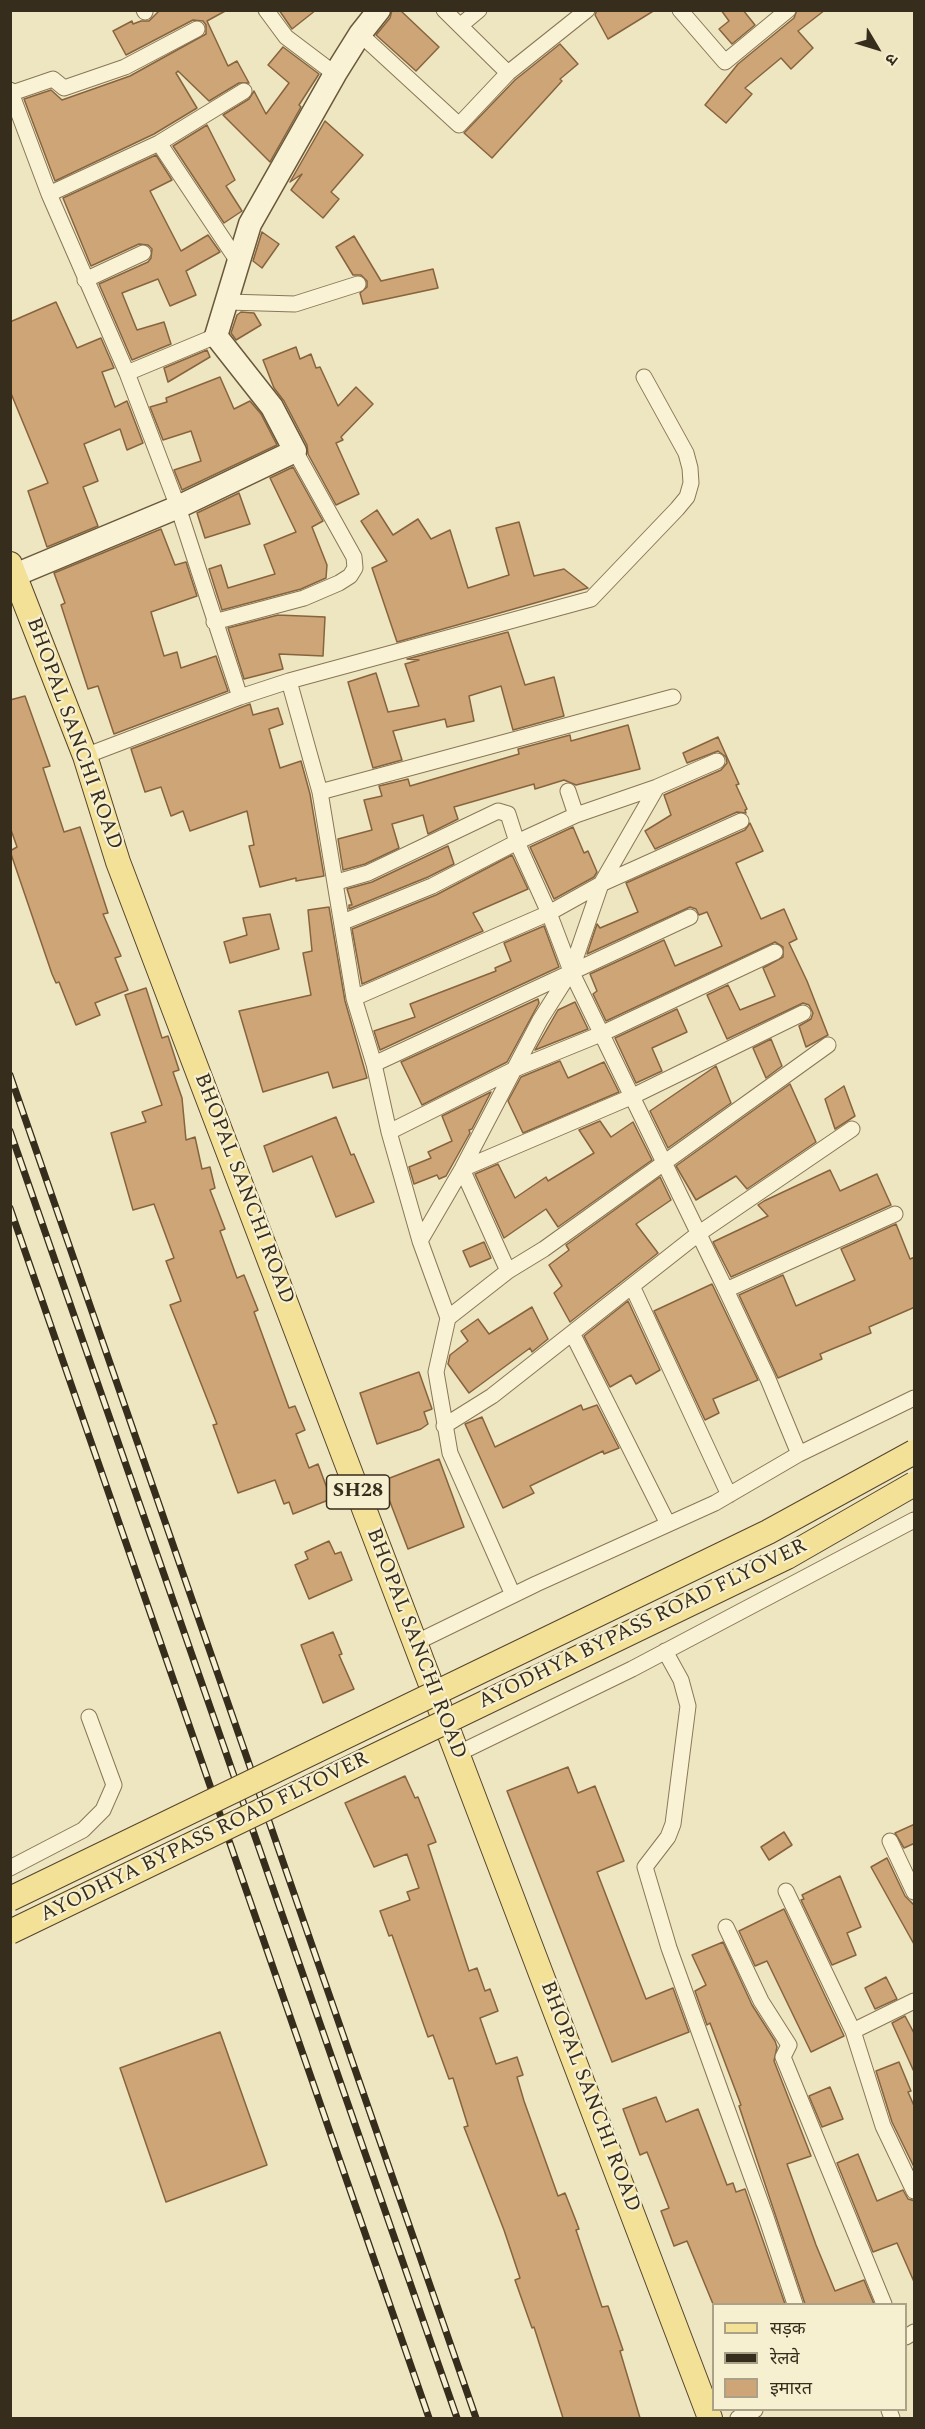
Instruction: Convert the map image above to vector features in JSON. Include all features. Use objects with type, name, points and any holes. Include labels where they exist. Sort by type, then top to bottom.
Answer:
[{"type":"main road","name":"BHOPAL SANCHI ROAD","points":[[13,570],[85,756],[118,862],[710,2418]]},
{"type":"main road","name":"AYODHYA BYPASS ROAD FLYOVER","points":[[10,1899],[768,1532],[915,1452]]},
{"type":"main road","name":"AYODHYA BYPASS ROAD FLYOVER","points":[[10,1932],[787,1557],[915,1484]]},
{"type":"street","points":[[266,10],[286,37],[335,74]]},
{"type":"street","points":[[127,373],[216,336],[250,224],[335,74],[360,34],[379,10]]},
{"type":"street","points":[[444,10],[508,73]]},
{"type":"street","points":[[461,25],[479,10]]},
{"type":"street","points":[[360,34],[459,125],[508,73],[587,10]]},
{"type":"street","points":[[685,12],[725,62],[788,10]]},
{"type":"street","points":[[197,29],[125,67],[64,88],[53,79],[11,91],[85,280],[127,373],[177,507],[240,697]]},
{"type":"street","points":[[50,194],[159,143],[244,91]]},
{"type":"street","points":[[159,143],[239,263]]},
{"type":"street","points":[[85,280],[143,253]]},
{"type":"street","points":[[228,302],[295,304],[358,284]]},
{"type":"street","points":[[214,621],[304,598],[339,583],[350,576],[355,568],[354,557],[272,407],[216,336]]},
{"type":"street","points":[[85,756],[240,697],[289,681],[591,599],[677,509],[687,496],[691,483],[686,453],[644,377]]},
{"type":"street","points":[[13,570],[177,507],[296,451]]},
{"type":"street","points":[[289,681],[320,792],[337,882],[354,998],[374,1064],[389,1132],[420,1241],[448,1318],[436,1372],[450,1454],[513,1595]]},
{"type":"street","points":[[320,792],[673,698]]},
{"type":"street","points":[[342,922],[432,886],[517,842],[576,815],[657,786],[717,761]]},
{"type":"street","points":[[420,1241],[462,1169],[540,1020],[571,971],[601,884],[657,786]]},
{"type":"street","points":[[568,790],[576,815]]},
{"type":"street","points":[[337,882],[368,873],[498,811],[508,814],[517,842],[549,913],[571,971],[726,1290],[768,1379],[799,1454]]},
{"type":"street","points":[[354,998],[549,913],[601,884],[741,821]]},
{"type":"street","points":[[374,1064],[690,917]]},
{"type":"street","points":[[389,1132],[515,1070],[601,1034],[775,952]]},
{"type":"street","points":[[462,1169],[631,1097],[803,1013]]},
{"type":"street","points":[[448,1318],[508,1271],[544,1249],[828,1045]]},
{"type":"street","points":[[444,1426],[492,1396],[698,1234],[852,1129]]},
{"type":"street","points":[[462,1169],[508,1271]]},
{"type":"street","points":[[726,1290],[895,1214]]},
{"type":"street","points":[[632,1286],[729,1495]]},
{"type":"street","points":[[572,1333],[668,1524]]},
{"type":"street","points":[[415,1643],[729,1495],[799,1454],[915,1398]]},
{"type":"street","points":[[457,1754],[665,1651],[915,1521]]},
{"type":"street","points":[[665,1651],[681,1680],[688,1706],[673,1824],[668,1836],[645,1867],[669,1948],[795,2303]]},
{"type":"street","points":[[10,1868],[83,1830],[104,1810],[114,1785],[88,1717]]},
{"type":"street","points":[[890,1842],[915,1892]]},
{"type":"street","points":[[786,1891],[853,2031],[884,2126],[915,2191]]},
{"type":"street","points":[[726,1928],[761,2001],[789,2045],[783,2057],[884,2303]]},
{"type":"street","points":[[853,2031],[915,2001]]},
{"type":"building","points":[[160,10],[227,10],[207,21],[228,66],[237,61],[249,83],[239,83],[209,101],[178,71],[176,73],[197,108],[154,134],[55,181],[24,99],[51,90],[62,100],[130,76],[206,34],[206,25],[203,21],[193,20],[126,55],[113,31],[132,21],[133,24],[149,21]]},
{"type":"building","points":[[279,10],[316,10],[292,29]]},
{"type":"building","points":[[392,10],[400,10],[439,47],[416,71],[376,35],[390,18]]},
{"type":"building","points":[[597,10],[655,10],[608,39],[595,15]]},
{"type":"building","points":[[721,10],[743,10],[755,25],[732,44],[719,29],[729,21]]},
{"type":"building","points":[[797,10],[825,10],[798,31],[813,48],[791,69],[781,58],[745,88],[752,94],[726,123],[705,105],[738,64],[794,18]]},
{"type":"building","points":[[560,44],[578,64],[560,79],[562,81],[492,158],[464,133],[515,80]]},
{"type":"building","points":[[283,47],[319,74],[299,105],[301,107],[270,162],[223,115],[249,99],[254,91],[266,114],[289,83],[268,65]]},
{"type":"building","points":[[325,121],[363,155],[331,192],[339,199],[323,218],[291,190],[302,174],[290,182]]},
{"type":"building","points":[[207,125],[235,180],[226,186],[242,211],[224,223],[173,146]]},
{"type":"building","points":[[156,155],[172,180],[150,191],[181,251],[208,235],[220,252],[186,271],[196,295],[170,306],[158,279],[122,293],[137,330],[164,322],[171,344],[132,360],[99,284],[148,262],[152,249],[148,245],[139,244],[91,266],[63,198]]},
{"type":"building","points":[[262,232],[279,244],[262,268],[253,261]]},
{"type":"building","points":[[354,236],[381,281],[433,269],[438,288],[363,304],[360,293],[367,287],[367,281],[361,275],[353,275],[336,247]]},
{"type":"building","points":[[56,302],[77,348],[101,338],[114,368],[102,372],[115,407],[127,401],[143,443],[127,450],[120,429],[84,444],[98,481],[83,487],[98,526],[47,547],[28,491],[48,483],[10,391],[10,322]]},
{"type":"building","points":[[241,312],[254,313],[261,325],[236,340],[231,333],[237,315]]},
{"type":"building","points":[[296,347],[300,359],[311,354],[316,368],[320,367],[338,406],[356,387],[373,404],[341,437],[343,440],[336,443],[359,494],[336,505],[308,454],[307,445],[284,401],[274,388],[263,360]]},
{"type":"building","points":[[207,350],[210,357],[168,382],[164,368]]},
{"type":"building","points":[[220,377],[234,409],[250,401],[261,414],[277,445],[182,490],[174,470],[201,461],[191,431],[163,440],[150,407],[167,402],[166,398]]},
{"type":"building","points":[[293,467],[323,521],[312,527],[327,565],[326,578],[301,589],[222,610],[209,569],[221,565],[228,588],[275,574],[264,545],[296,532],[270,478]]},
{"type":"building","points":[[239,493],[250,524],[205,538],[197,513]]},
{"type":"building","points":[[377,510],[393,535],[418,519],[431,539],[450,530],[468,588],[509,575],[496,528],[519,522],[534,576],[564,569],[588,588],[397,642],[372,568],[387,561],[361,521]]},
{"type":"building","points":[[161,529],[175,565],[186,562],[197,596],[151,612],[164,656],[177,652],[181,668],[216,656],[228,691],[114,734],[98,686],[88,689],[61,605],[65,603],[54,573]]},
{"type":"building","points":[[278,615],[325,617],[323,656],[279,654],[283,669],[244,679],[228,628]]},
{"type":"building","points":[[508,632],[525,685],[554,677],[564,716],[513,730],[501,686],[469,696],[474,721],[447,727],[445,719],[393,731],[402,760],[373,768],[348,682],[376,673],[388,712],[419,706],[405,664],[419,660],[407,659]]},
{"type":"building","points":[[25,696],[50,766],[43,768],[64,832],[80,827],[108,913],[103,914],[121,956],[115,958],[128,990],[95,1003],[100,1015],[76,1025],[59,982],[56,983],[52,974],[10,851],[17,847],[10,827],[10,700]]},
{"type":"building","points":[[250,704],[253,715],[278,708],[283,724],[269,729],[280,768],[301,761],[310,794],[324,876],[296,881],[296,878],[260,887],[249,846],[254,845],[247,811],[190,831],[183,811],[171,816],[161,787],[145,792],[131,749]]},
{"type":"building","points":[[628,725],[640,769],[576,785],[564,780],[535,789],[534,784],[454,807],[458,819],[428,834],[423,815],[392,824],[399,848],[365,864],[343,870],[338,839],[372,830],[364,800],[382,796],[379,786],[408,779],[410,786],[519,754],[518,749],[570,735],[571,741]]},
{"type":"building","points":[[718,737],[739,784],[736,785],[747,809],[746,813],[737,812],[655,849],[645,831],[671,815],[664,795],[721,770],[727,763],[726,757],[718,751],[687,763],[683,753]]},
{"type":"building","points":[[750,823],[763,851],[736,863],[761,919],[784,909],[797,939],[789,943],[828,1035],[806,1047],[799,1026],[811,1019],[813,1013],[809,1005],[803,1003],[727,1039],[707,995],[728,985],[740,1010],[775,996],[763,968],[783,957],[783,947],[775,942],[606,1021],[593,994],[597,991],[590,974],[664,940],[675,966],[722,946],[707,912],[699,915],[696,909],[690,907],[587,954],[597,924],[600,928],[638,912],[626,883],[745,830]]},
{"type":"building","points":[[573,827],[584,853],[588,851],[597,872],[594,877],[554,899],[530,847]]},
{"type":"building","points":[[448,846],[454,864],[349,909],[349,905],[352,905],[347,889],[372,882]]},
{"type":"building","points":[[512,855],[528,889],[473,913],[483,931],[362,984],[352,929],[436,895]]},
{"type":"building","points":[[329,907],[345,1001],[367,1078],[333,1088],[328,1072],[263,1092],[239,1011],[311,995],[303,953],[312,951],[308,910]]},
{"type":"building","points":[[270,914],[279,949],[230,963],[224,942],[247,935],[243,918]]},
{"type":"building","points":[[544,926],[559,967],[380,1050],[374,1031],[415,1017],[410,1004],[496,971],[495,968],[511,961],[504,943]]},
{"type":"building","points":[[146,988],[162,1038],[168,1036],[179,1070],[173,1072],[182,1098],[186,1140],[195,1137],[202,1169],[210,1167],[215,1188],[210,1190],[225,1229],[220,1231],[237,1278],[244,1275],[258,1310],[254,1312],[289,1408],[295,1406],[305,1430],[296,1434],[309,1468],[318,1464],[331,1499],[293,1514],[289,1502],[284,1504],[275,1480],[238,1493],[213,1425],[217,1424],[170,1305],[181,1301],[166,1261],[174,1258],[154,1204],[133,1210],[111,1133],[146,1122],[142,1112],[162,1105],[125,995]]},
{"type":"building","points":[[538,999],[539,1003],[507,1062],[422,1105],[401,1062]]},
{"type":"building","points":[[575,1002],[588,1029],[535,1050],[558,1010]]},
{"type":"building","points":[[677,1009],[687,1032],[652,1048],[662,1071],[636,1083],[615,1038]]},
{"type":"building","points":[[771,1039],[782,1066],[766,1078],[753,1048]]},
{"type":"building","points":[[560,1061],[568,1078],[604,1062],[619,1092],[523,1133],[508,1101],[521,1077]]},
{"type":"building","points":[[716,1066],[731,1103],[668,1148],[650,1111]]},
{"type":"building","points":[[790,1084],[816,1142],[747,1189],[736,1176],[696,1200],[676,1166]]},
{"type":"building","points":[[844,1086],[855,1116],[835,1129],[825,1099]]},
{"type":"building","points":[[491,1092],[446,1176],[439,1179],[437,1175],[414,1184],[409,1167],[431,1158],[428,1152],[452,1141],[442,1116]]},
{"type":"building","points":[[336,1117],[351,1155],[354,1154],[374,1202],[336,1217],[312,1156],[273,1172],[264,1146]]},
{"type":"building","points":[[600,1121],[611,1137],[633,1122],[652,1160],[558,1227],[546,1209],[504,1238],[475,1174],[498,1164],[515,1198],[546,1177],[548,1181],[594,1153],[579,1130]]},
{"type":"building","points":[[830,1170],[840,1191],[877,1174],[891,1205],[731,1277],[713,1242],[768,1216],[758,1205],[764,1201]]},
{"type":"building","points":[[660,1177],[671,1200],[636,1224],[658,1253],[570,1322],[554,1293],[562,1286],[549,1265],[569,1250],[566,1245]]},
{"type":"building","points":[[896,1224],[910,1259],[915,1257],[915,1307],[869,1327],[871,1333],[820,1354],[822,1359],[778,1378],[739,1295],[783,1275],[796,1306],[855,1280],[841,1249]]},
{"type":"building","points":[[484,1242],[491,1258],[470,1267],[463,1251]]},
{"type":"building","points":[[712,1284],[758,1380],[713,1399],[719,1413],[705,1420],[654,1311]]},
{"type":"building","points":[[628,1301],[660,1370],[636,1384],[631,1375],[610,1387],[584,1336]]},
{"type":"building","points":[[532,1307],[548,1339],[532,1352],[530,1348],[469,1393],[448,1364],[450,1355],[468,1341],[461,1331],[478,1319],[489,1334]]},
{"type":"building","points":[[419,1372],[432,1409],[424,1412],[428,1424],[421,1429],[377,1444],[360,1393]]},
{"type":"building","points":[[581,1405],[583,1410],[597,1405],[619,1448],[604,1454],[603,1451],[530,1486],[534,1493],[503,1508],[465,1424],[482,1417],[495,1447]]},
{"type":"building","points":[[439,1459],[464,1527],[408,1549],[382,1481]]},
{"type":"building","points":[[329,1541],[335,1554],[341,1552],[352,1580],[309,1599],[295,1565],[308,1559],[305,1552]]},
{"type":"building","points":[[333,1632],[342,1654],[339,1655],[354,1689],[323,1703],[301,1645]]},
{"type":"building","points":[[568,1767],[578,1793],[595,1786],[624,1861],[597,1872],[646,1999],[673,1988],[689,2032],[612,2062],[507,1791]]},
{"type":"building","points":[[405,1776],[415,1798],[418,1797],[436,1842],[428,1845],[469,1971],[477,1968],[485,1991],[490,1989],[498,2011],[480,2018],[496,2064],[517,2057],[523,2075],[517,2077],[524,2101],[558,2196],[565,2193],[576,2221],[579,2229],[576,2230],[602,2307],[608,2306],[623,2350],[620,2351],[640,2418],[563,2418],[534,2327],[532,2328],[515,2280],[520,2278],[504,2230],[464,2127],[468,2126],[453,2078],[449,2079],[433,2035],[428,2037],[392,1935],[389,1936],[380,1911],[410,1900],[407,1892],[419,1888],[407,1854],[374,1867],[345,1803]]},
{"type":"building","points":[[915,1824],[915,1843],[904,1848],[895,1833]]},
{"type":"building","points":[[784,1832],[792,1845],[769,1860],[761,1847]]},
{"type":"building","points":[[887,1858],[905,1896],[915,1906],[915,1946],[871,1867]]},
{"type":"building","points":[[840,1876],[861,1927],[847,1933],[856,1955],[832,1965],[801,1900],[804,1899],[802,1895]]},
{"type":"building","points":[[784,1909],[844,2036],[811,2052],[767,1961],[755,1966],[739,1931]]},
{"type":"building","points":[[723,1942],[752,2005],[775,2041],[777,2047],[774,2061],[811,2156],[787,2164],[816,2245],[835,2291],[864,2280],[874,2303],[805,2303],[739,2106],[741,2105],[710,2023],[707,2025],[695,1991],[706,1985],[692,1955]]},
{"type":"building","points":[[886,1977],[897,1999],[875,2009],[865,1988]]},
{"type":"building","points":[[905,2016],[915,2035],[915,2074],[892,2023]]},
{"type":"building","points":[[220,2032],[267,2165],[166,2202],[120,2068]]},
{"type":"building","points":[[899,2062],[911,2091],[908,2092],[915,2108],[915,2169],[892,2122],[876,2071]]},
{"type":"building","points":[[830,2087],[843,2119],[822,2127],[809,2096]]},
{"type":"building","points":[[656,2097],[666,2122],[698,2109],[727,2185],[733,2183],[736,2192],[745,2189],[785,2303],[713,2303],[687,2241],[674,2246],[661,2211],[669,2208],[647,2152],[640,2155],[623,2109]]},
{"type":"building","points":[[858,2154],[877,2201],[903,2190],[908,2199],[915,2201],[915,2284],[897,2243],[873,2252],[837,2163]]},
{"type":"railway","points":[[10,1075],[476,2418]]},
{"type":"railway","points":[[10,1131],[457,2418]]},
{"type":"railway","points":[[10,1208],[429,2418]]}]
